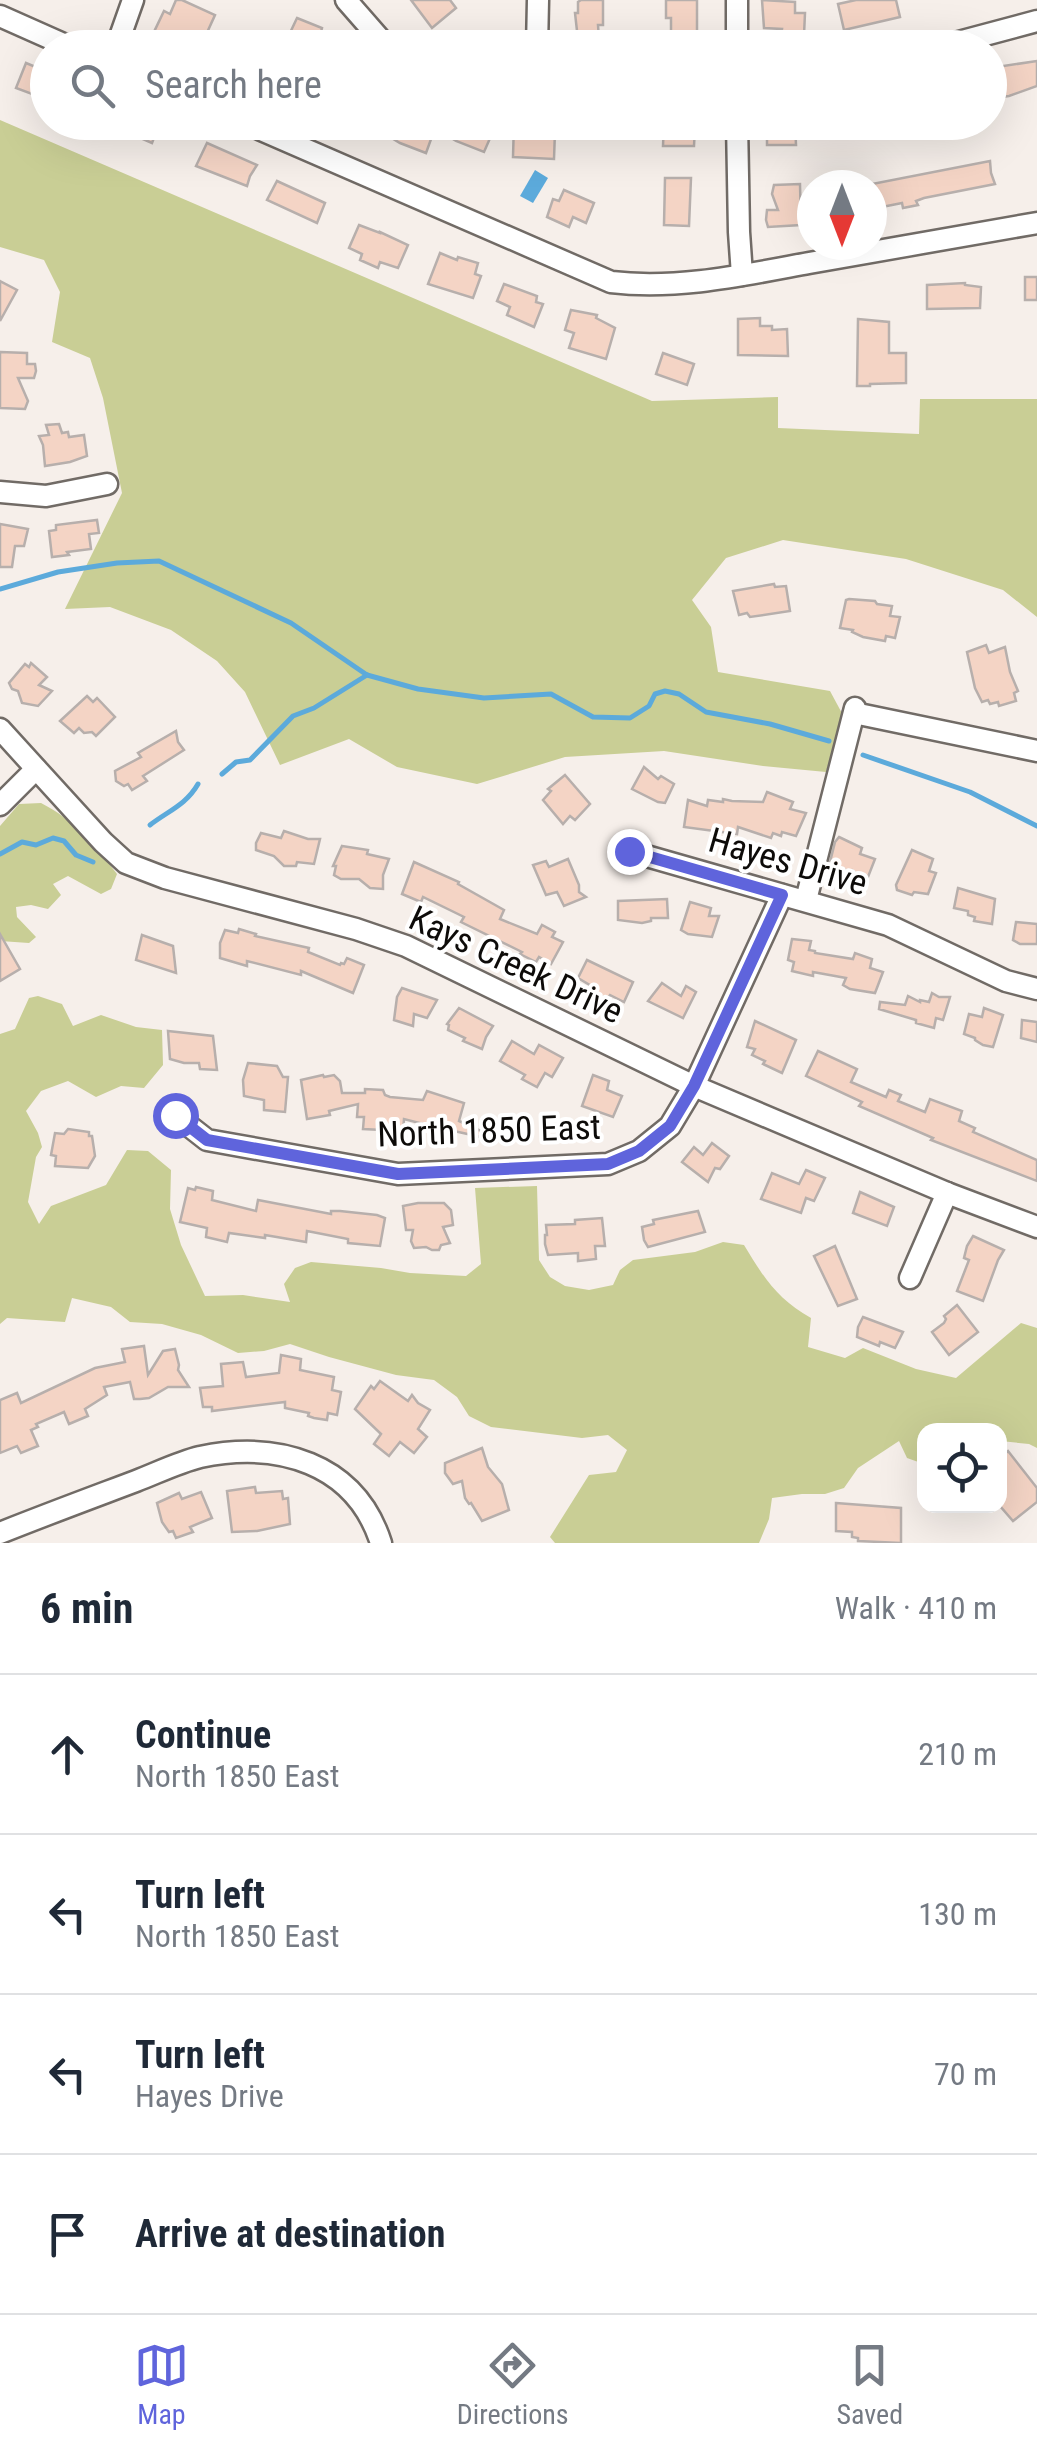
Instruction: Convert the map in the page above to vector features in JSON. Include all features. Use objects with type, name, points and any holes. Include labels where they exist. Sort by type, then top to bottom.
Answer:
[{"type":"street","points":[[122,30],[133,0]]},
{"type":"street","points":[[346,0],[372,30]]},
{"type":"street","points":[[537,30],[538,0]]},
{"type":"street","points":[[736,30],[737,0]]},
{"type":"street","points":[[0,16],[32,30]]},
{"type":"street","points":[[1006,30],[1037,22]]},
{"type":"street","points":[[284,140],[611,282],[637,285],[742,275],[1037,223]]},
{"type":"street","points":[[736,140],[742,275]]},
{"type":"street","points":[[0,492],[46,496],[107,484]]},
{"type":"street","points":[[806,900],[854,711],[1037,751]]},
{"type":"street","name":"Kays Creek Drive","points":[[0,729],[126,863],[164,878],[406,946],[694,1086],[948,1194],[1037,1227]]},
{"type":"street","points":[[0,805],[36,769]]},
{"type":"street","name":"Hayes Drive","points":[[629,851],[888,925],[1006,982],[1037,989]]},
{"type":"street","name":"North 1850 East","points":[[175,1115],[207,1140],[398,1174],[608,1164],[639,1151],[670,1126],[694,1086],[782,895]]},
{"type":"street","points":[[910,1278],[948,1194]]},
{"type":"street","points":[[0,1532],[198,1458],[235,1452],[282,1454],[322,1469],[351,1490],[374,1522],[380,1543]]},
{"type":"green space","points":[[0,120],[30,133],[30,140],[46,140],[652,401],[778,397],[778,428],[919,434],[920,399],[1037,399],[1037,617],[1003,590],[906,559],[783,540],[726,558],[692,600],[711,627],[718,672],[830,691],[844,717],[826,772],[664,751],[565,757],[477,784],[397,767],[349,739],[280,765],[245,692],[217,661],[171,630],[110,607],[65,609],[122,493],[103,398],[90,358],[52,342],[60,292],[44,260],[0,247]]},
{"type":"green space","points":[[41,803],[83,834],[117,874],[111,889],[101,894],[68,876],[53,884],[61,895],[48,909],[16,907],[17,917],[36,937],[29,943],[0,941],[0,826],[19,804]]},
{"type":"green space","points":[[38,996],[62,1004],[73,1026],[101,1015],[136,1027],[162,1030],[163,1065],[144,1088],[121,1086],[96,1097],[68,1081],[41,1091],[26,1111],[42,1147],[36,1157],[28,1202],[39,1224],[51,1206],[106,1185],[127,1150],[148,1151],[171,1170],[170,1209],[181,1245],[205,1296],[243,1295],[290,1302],[284,1284],[295,1268],[311,1262],[466,1276],[481,1264],[475,1188],[537,1186],[539,1260],[550,1277],[565,1286],[589,1290],[613,1285],[620,1270],[633,1260],[695,1252],[723,1242],[744,1245],[772,1287],[811,1318],[808,1347],[845,1358],[863,1348],[916,1369],[956,1378],[1021,1323],[1037,1328],[1037,1448],[1007,1442],[1007,1423],[917,1423],[917,1462],[907,1458],[899,1441],[858,1468],[844,1488],[825,1494],[772,1498],[759,1543],[555,1543],[550,1537],[589,1475],[616,1472],[627,1450],[608,1435],[582,1438],[491,1427],[469,1416],[457,1397],[434,1380],[396,1375],[290,1344],[238,1353],[201,1335],[162,1324],[130,1322],[111,1307],[72,1298],[65,1322],[7,1318],[0,1324],[0,1034],[15,1029],[29,998]]},
{"type":"water","points":[[535,170],[548,178],[533,203],[520,196]]},
{"type":"building","points":[[176,0],[182,0],[215,15],[208,30],[155,30],[164,11],[170,14]]},
{"type":"building","points":[[411,0],[450,0],[456,8],[432,28]]},
{"type":"building","points":[[603,0],[603,25],[598,25],[598,30],[577,30],[578,2]]},
{"type":"building","points":[[666,0],[697,0],[697,30],[671,30],[671,18],[666,18]]},
{"type":"building","points":[[762,0],[795,2],[795,13],[805,13],[804,30],[764,28]]},
{"type":"building","points":[[896,0],[900,17],[844,30],[838,4]]},
{"type":"building","points":[[297,18],[322,28],[322,30],[291,30]]},
{"type":"building","points":[[1037,61],[1037,86],[1007,96],[1007,65]]},
{"type":"building","points":[[26,63],[30,65],[30,93],[16,88]]},
{"type":"building","points":[[395,140],[431,140],[426,153]]},
{"type":"building","points":[[454,140],[489,140],[484,152]]},
{"type":"building","points":[[513,140],[555,140],[554,159],[513,157]]},
{"type":"building","points":[[663,140],[694,140],[694,146],[663,146]]},
{"type":"building","points":[[767,140],[796,140],[796,145],[767,145]]},
{"type":"building","points":[[207,143],[257,165],[247,186],[196,166]]},
{"type":"building","points":[[990,161],[995,184],[924,198],[916,201],[918,205],[903,208],[902,203],[887,206],[887,181]]},
{"type":"building","points":[[665,178],[691,178],[689,226],[664,225]]},
{"type":"building","points":[[277,181],[325,203],[317,223],[267,200]]},
{"type":"building","points":[[797,184],[797,225],[768,227],[767,210],[778,210],[772,194],[774,185]]},
{"type":"building","points":[[564,190],[594,203],[586,223],[573,217],[569,227],[547,217],[553,199],[559,201]]},
{"type":"building","points":[[359,225],[408,245],[398,268],[380,262],[378,268],[360,260],[362,254],[349,248]]},
{"type":"building","points":[[440,253],[478,263],[475,274],[481,276],[473,298],[428,284]]},
{"type":"building","points":[[1025,277],[1037,277],[1037,300],[1025,300]]},
{"type":"building","points":[[0,281],[17,290],[0,321]]},
{"type":"building","points":[[965,283],[981,287],[980,308],[927,309],[927,285]]},
{"type":"building","points":[[504,284],[537,296],[536,302],[543,304],[534,327],[507,315],[510,307],[497,301]]},
{"type":"building","points":[[571,310],[597,315],[596,318],[615,328],[606,359],[569,348],[574,333],[565,330]]},
{"type":"building","points":[[760,318],[760,326],[787,329],[788,356],[738,355],[738,319]]},
{"type":"building","points":[[858,319],[889,322],[889,353],[906,353],[906,383],[857,386]]},
{"type":"building","points":[[0,352],[27,353],[27,364],[35,364],[34,378],[18,378],[28,401],[25,409],[0,408]]},
{"type":"building","points":[[663,353],[694,364],[687,385],[656,374]]},
{"type":"building","points":[[59,424],[62,433],[68,432],[69,437],[84,435],[87,456],[45,466],[39,436],[49,435],[46,425]]},
{"type":"building","points":[[97,520],[99,533],[89,534],[91,549],[52,557],[49,531],[56,530],[56,525]]},
{"type":"building","points":[[0,524],[28,529],[24,546],[15,546],[12,567],[0,567]]},
{"type":"building","points":[[774,584],[786,586],[790,611],[739,615],[733,591]]},
{"type":"building","points":[[849,599],[892,606],[890,616],[900,617],[895,638],[886,636],[885,641],[863,637],[840,628]]},
{"type":"building","points":[[986,645],[989,653],[1005,647],[1018,691],[1014,693],[1016,701],[999,706],[998,702],[982,702],[967,652]]},
{"type":"building","points":[[31,663],[47,677],[39,685],[52,691],[38,706],[22,703],[18,691],[9,683],[25,664],[29,667]]},
{"type":"building","points":[[87,696],[93,702],[97,698],[115,717],[96,736],[79,728],[74,733],[60,721]]},
{"type":"building","points":[[176,731],[184,750],[143,776],[147,781],[132,790],[128,784],[116,781],[115,771]]},
{"type":"building","points":[[644,767],[658,779],[661,776],[674,784],[665,803],[632,789]]},
{"type":"building","points":[[565,775],[590,804],[575,820],[570,816],[563,824],[543,800],[551,791],[548,789]]},
{"type":"building","points":[[767,792],[793,802],[790,809],[806,813],[796,836],[782,832],[781,836],[773,833],[771,838],[738,827],[737,834],[684,827],[688,800],[707,806],[708,800],[763,802]]},
{"type":"building","points":[[284,831],[320,839],[314,864],[297,862],[296,866],[284,866],[274,856],[256,850],[261,833],[281,838]]},
{"type":"building","points":[[839,837],[862,848],[860,854],[875,859],[868,877],[830,862]]},
{"type":"building","points":[[342,846],[368,850],[367,854],[389,859],[383,889],[370,888],[359,879],[334,875],[333,866]]},
{"type":"building","points":[[912,850],[933,859],[929,871],[936,873],[928,894],[912,895],[897,890]]},
{"type":"building","points":[[568,859],[579,892],[586,897],[564,906],[557,892],[546,895],[533,865],[546,861],[549,867]]},
{"type":"building","points":[[414,862],[459,882],[504,910],[500,919],[537,934],[542,925],[555,932],[552,937],[563,942],[551,964],[520,954],[461,922],[464,917],[423,897],[421,902],[402,894]]},
{"type":"building","points":[[958,888],[995,899],[992,924],[974,921],[968,911],[954,908]]},
{"type":"building","points":[[667,899],[668,918],[651,918],[642,923],[618,920],[618,901]]},
{"type":"building","points":[[690,902],[711,908],[709,916],[719,916],[712,937],[681,930]]},
{"type":"building","points":[[1016,922],[1037,924],[1037,944],[1013,940]]},
{"type":"building","points":[[239,929],[309,948],[308,952],[340,965],[347,958],[364,965],[353,993],[301,971],[301,975],[220,958],[225,930],[238,933]]},
{"type":"building","points":[[0,934],[20,969],[0,981]]},
{"type":"building","points":[[142,935],[173,946],[176,973],[136,960]]},
{"type":"building","points":[[792,939],[811,941],[809,950],[815,953],[853,959],[855,953],[872,959],[870,968],[883,972],[875,993],[850,989],[843,985],[846,978],[792,971],[794,962],[788,960]]},
{"type":"building","points":[[587,960],[633,982],[624,1002],[610,995],[598,996],[591,990],[593,987],[578,978]]},
{"type":"building","points":[[662,983],[681,996],[686,986],[696,992],[683,1018],[648,1001]]},
{"type":"building","points":[[402,988],[437,1000],[427,1018],[414,1014],[413,1026],[394,1020]]},
{"type":"building","points":[[932,993],[950,997],[943,1020],[936,1018],[934,1028],[879,1009],[880,1002],[905,1005],[908,996],[929,1002]]},
{"type":"building","points":[[459,1008],[493,1026],[482,1049],[448,1030],[447,1024]]},
{"type":"building","points":[[984,1008],[1003,1015],[993,1047],[964,1034],[969,1014],[982,1017]]},
{"type":"building","points":[[1022,1020],[1037,1022],[1037,1042],[1021,1038]]},
{"type":"building","points":[[755,1021],[796,1040],[782,1073],[763,1064],[765,1061],[752,1055],[755,1049],[747,1047]]},
{"type":"building","points":[[168,1031],[213,1036],[217,1070],[170,1059]]},
{"type":"building","points":[[512,1041],[534,1054],[539,1045],[563,1058],[552,1077],[545,1073],[537,1087],[500,1061]]},
{"type":"building","points":[[818,1051],[857,1069],[851,1082],[886,1097],[889,1090],[901,1095],[898,1101],[925,1112],[930,1099],[962,1111],[959,1121],[975,1128],[973,1132],[1037,1160],[1037,1181],[931,1140],[806,1076]]},
{"type":"building","points":[[248,1063],[277,1066],[283,1077],[288,1077],[285,1112],[264,1110],[264,1100],[244,1096]]},
{"type":"building","points":[[334,1075],[340,1081],[342,1093],[383,1090],[390,1097],[423,1100],[427,1091],[464,1103],[459,1121],[483,1132],[481,1137],[454,1131],[448,1135],[404,1119],[403,1131],[363,1129],[364,1117],[357,1117],[358,1104],[307,1119],[301,1080]]},
{"type":"building","points":[[593,1075],[609,1081],[607,1090],[622,1096],[613,1117],[582,1106]]},
{"type":"building","points":[[68,1129],[92,1136],[95,1156],[88,1168],[55,1166],[56,1156],[51,1155],[55,1133],[64,1134]]},
{"type":"building","points":[[712,1143],[729,1156],[720,1169],[715,1168],[708,1182],[682,1162],[694,1147],[703,1155]]},
{"type":"building","points":[[806,1170],[825,1178],[814,1201],[806,1198],[801,1213],[761,1199],[772,1173],[799,1184]]},
{"type":"building","points":[[188,1188],[213,1191],[212,1200],[256,1211],[258,1200],[331,1214],[340,1211],[377,1215],[385,1218],[380,1246],[348,1243],[348,1239],[307,1231],[306,1242],[229,1233],[227,1242],[206,1237],[207,1228],[180,1222]]},
{"type":"building","points":[[860,1192],[894,1207],[887,1226],[853,1213]]},
{"type":"building","points":[[444,1203],[451,1210],[453,1225],[443,1227],[450,1243],[441,1245],[439,1250],[414,1248],[413,1230],[406,1230],[403,1206]]},
{"type":"building","points":[[698,1211],[705,1232],[648,1247],[642,1227],[654,1224],[653,1220]]},
{"type":"building","points":[[602,1218],[605,1246],[595,1246],[596,1259],[578,1261],[578,1253],[548,1255],[546,1225]]},
{"type":"building","points":[[973,1236],[1004,1250],[983,1301],[957,1291]]},
{"type":"building","points":[[835,1246],[857,1299],[838,1306],[814,1256]]},
{"type":"building","points":[[957,1305],[978,1332],[949,1355],[932,1332]]},
{"type":"building","points":[[863,1317],[903,1332],[895,1348],[857,1337]]},
{"type":"building","points":[[144,1346],[148,1375],[163,1351],[175,1349],[178,1370],[189,1387],[168,1387],[149,1398],[134,1399],[130,1382],[104,1387],[107,1395],[85,1409],[88,1416],[69,1424],[64,1412],[31,1430],[38,1446],[21,1453],[17,1446],[0,1453],[0,1400],[17,1393],[21,1403],[95,1368],[125,1362],[122,1349]]},
{"type":"building","points":[[281,1355],[301,1359],[300,1370],[334,1377],[332,1390],[341,1392],[337,1415],[328,1413],[327,1420],[314,1418],[309,1413],[285,1408],[285,1402],[212,1411],[212,1407],[203,1407],[200,1388],[223,1386],[221,1364],[243,1362],[246,1377],[279,1373]]},
{"type":"building","points":[[380,1381],[408,1401],[412,1395],[430,1410],[418,1429],[427,1437],[414,1453],[400,1442],[389,1456],[374,1444],[381,1434],[355,1409],[371,1386],[374,1389]]},
{"type":"building","points":[[482,1448],[488,1467],[502,1484],[509,1510],[482,1521],[465,1498],[462,1481],[453,1484],[445,1473],[445,1463]]},
{"type":"building","points":[[1007,1452],[1037,1488],[1037,1502],[1013,1521],[1006,1513]]},
{"type":"building","points":[[255,1487],[256,1493],[282,1491],[283,1499],[288,1498],[290,1524],[232,1532],[227,1491]]},
{"type":"building","points":[[201,1492],[212,1518],[190,1527],[193,1532],[176,1538],[162,1522],[157,1503],[179,1493],[182,1499]]},
{"type":"building","points":[[836,1503],[901,1508],[901,1543],[858,1541],[852,1532],[836,1531]]},
{"type":"waterway","points":[[0,589],[58,572],[159,561],[291,623],[367,675],[418,689],[484,698],[551,694],[593,717],[630,718],[649,706],[655,694],[665,691],[679,694],[706,712],[770,724],[829,741]]},
{"type":"waterway","points":[[222,774],[236,762],[250,760],[293,716],[314,708],[367,675]]},
{"type":"waterway","points":[[863,755],[970,792],[1037,826]]},
{"type":"waterway","points":[[150,825],[182,803],[198,784]]},
{"type":"waterway","points":[[0,854],[22,842],[36,845],[53,838],[64,841],[76,855],[93,862]]},
{"type":"route","points":[[175,1115],[207,1140],[398,1174],[608,1164],[639,1151],[670,1126],[694,1086],[782,895],[629,851]]}]
